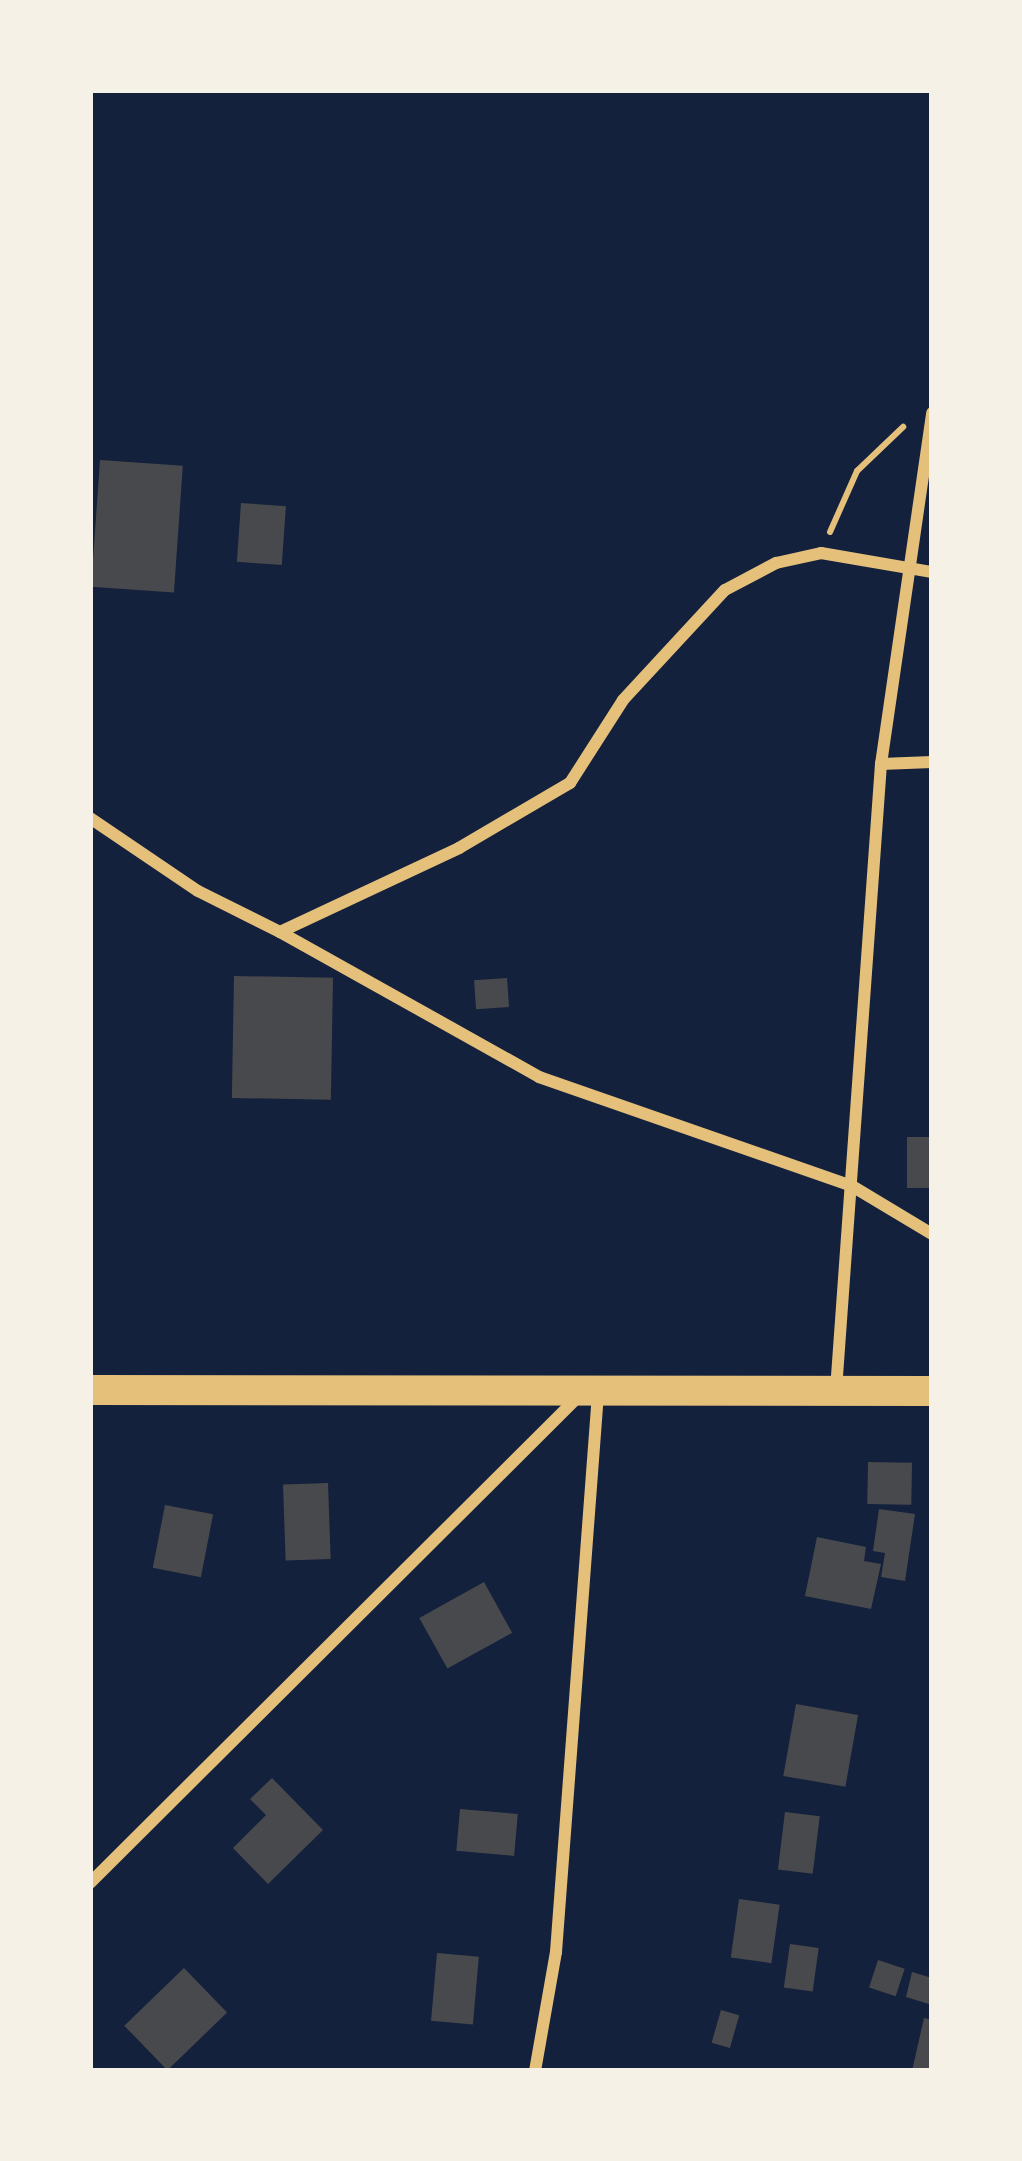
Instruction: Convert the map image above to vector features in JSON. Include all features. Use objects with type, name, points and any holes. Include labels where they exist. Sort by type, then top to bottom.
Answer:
[{"type":"main road","points":[[90,1390],[932,1391]]},
{"type":"street","points":[[836,1392],[881,764],[932,413]]},
{"type":"street","points":[[280,932],[459,848],[570,783],[623,700],[725,590],[776,563],[821,553],[932,572]]},
{"type":"street","points":[[881,764],[932,762]]},
{"type":"street","points":[[90,818],[198,891],[539,1077],[852,1186],[932,1234]]},
{"type":"street","points":[[90,1883],[589,1394]]},
{"type":"street","points":[[535,2071],[556,1952],[589,1394]]},
{"type":"path","points":[[821,553],[856,470],[917,414]]},
{"type":"building","points":[[100,460],[183,466],[174,592],[91,587]]},
{"type":"building","points":[[241,503],[286,506],[282,565],[237,562]]},
{"type":"building","points":[[234,976],[333,978],[331,1100],[232,1098]]},
{"type":"building","points":[[507,978],[509,1007],[476,1009],[474,980]]},
{"type":"building","points":[[907,1137],[932,1137],[932,1188],[907,1188]]},
{"type":"building","points":[[868,1462],[912,1463],[911,1505],[867,1504]]},
{"type":"building","points":[[328,1483],[331,1559],[286,1561],[283,1485]]},
{"type":"building","points":[[165,1505],[213,1514],[201,1577],[153,1568]]},
{"type":"building","points":[[879,1509],[915,1514],[905,1581],[881,1577],[885,1553],[873,1551]]},
{"type":"building","points":[[817,1537],[866,1547],[864,1561],[881,1564],[871,1609],[805,1596]]},
{"type":"building","points":[[484,1582],[512,1633],[447,1669],[419,1618]]},
{"type":"building","points":[[796,1704],[858,1715],[845,1787],[783,1776]]},
{"type":"building","points":[[272,1778],[323,1830],[268,1884],[233,1848],[266,1815],[250,1799]]},
{"type":"building","points":[[460,1809],[518,1814],[514,1856],[456,1851]]},
{"type":"building","points":[[785,1812],[820,1816],[813,1874],[778,1870]]},
{"type":"building","points":[[739,1899],[780,1905],[771,1963],[731,1957]]},
{"type":"building","points":[[790,1944],[819,1948],[813,1992],[784,1988]]},
{"type":"building","points":[[437,1953],[479,1957],[473,2024],[431,2021]]},
{"type":"building","points":[[878,1960],[905,1969],[896,1996],[869,1988]]},
{"type":"building","points":[[184,1968],[227,2013],[167,2070],[124,2026]]},
{"type":"building","points":[[912,1972],[932,1978],[932,2005],[906,1997]]},
{"type":"building","points":[[721,2010],[739,2015],[730,2048],[712,2043]]},
{"type":"building","points":[[924,2018],[932,2020],[932,2071],[912,2071]]}]
